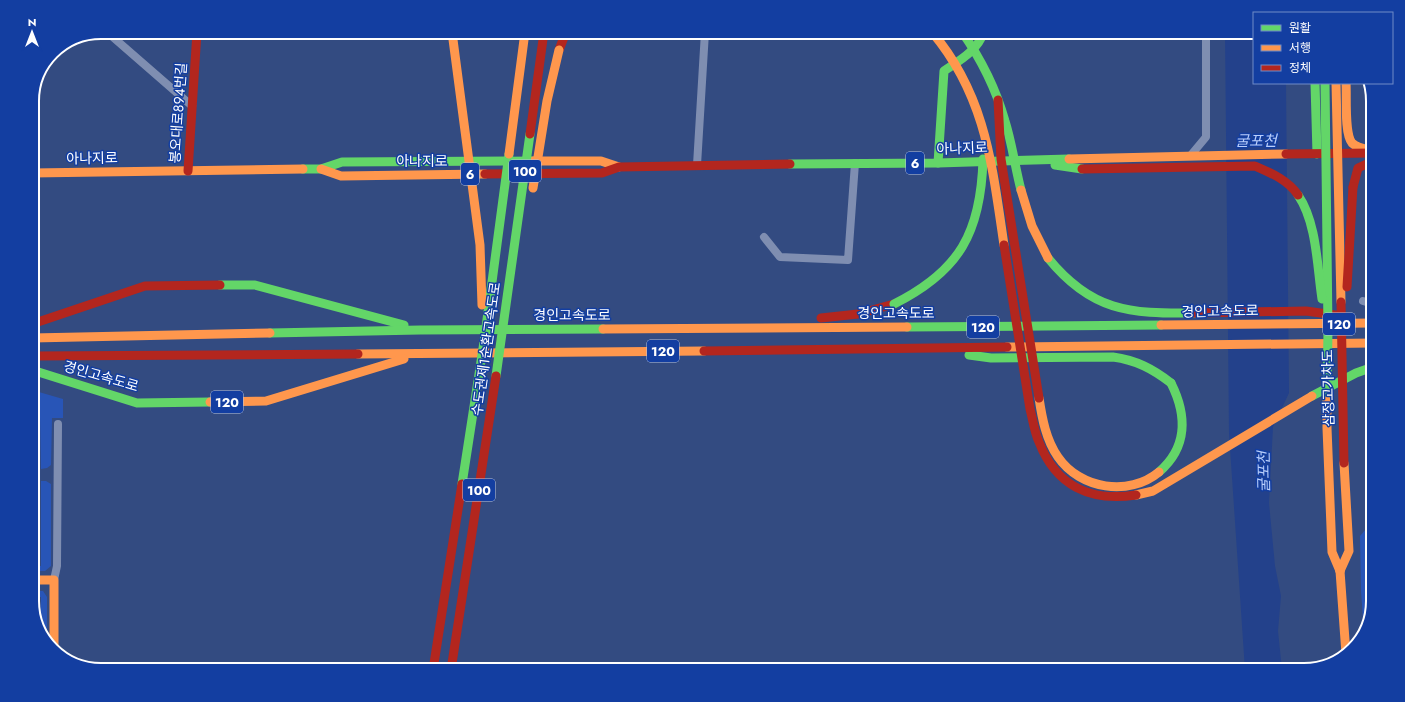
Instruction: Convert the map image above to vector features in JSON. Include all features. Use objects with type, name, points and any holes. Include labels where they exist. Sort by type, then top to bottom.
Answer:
[{"type":"main road","name":"봉오대로894번길","points":[[188,171],[197,39]]},
{"type":"main road","points":[[453,39],[480,245],[484,342]]},
{"type":"main road","name":"수도권제1순환고속도로","points":[[434,663],[484,342],[524,39]]},
{"type":"main road","name":"수도권제1순환고속도로","points":[[452,663],[506,310],[543,39]]},
{"type":"main road","points":[[531,199],[552,76],[563,39]]},
{"type":"main road","points":[[938,39],[948,51],[964,78],[976,106],[983,130],[993,174],[1034,429],[1040,447],[1050,464],[1062,478],[1078,489],[1095,496],[1116,498],[1140,495],[1153,490],[1312,396],[1356,373],[1366,369]]},
{"type":"main road","points":[[966,39],[987,73],[998,100],[1009,133],[1025,205],[1033,228],[1048,258],[1061,274],[1078,290],[1099,301],[1124,309],[1148,312],[1307,312],[1366,318]]},
{"type":"main road","points":[[938,163],[944,71],[978,46],[982,39]]},
{"type":"main road","points":[[1316,84],[1316,154]]},
{"type":"main road","name":"삼정고가차도","points":[[1325,84],[1328,330],[1327,428],[1330,517],[1332,552],[1340,571],[1346,647]]},
{"type":"main road","name":"삼정고가차도","points":[[1336,84],[1344,466],[1349,551],[1340,571]]},
{"type":"main road","points":[[1346,84],[1347,129],[1350,141],[1358,148],[1366,149]]},
{"type":"main road","points":[[904,348],[991,358],[1113,357],[1128,358],[1145,364],[1158,372],[1171,384],[1178,397],[1183,416],[1182,434],[1174,454],[1161,471],[1146,482],[1127,488],[1112,488],[1097,485],[1082,479],[1070,470],[1059,458],[1051,444],[1040,406],[1002,159],[998,100]]},
{"type":"main road","points":[[753,328],[799,320],[840,317],[869,312],[894,304],[918,292],[937,278],[952,262],[967,240],[976,216],[982,190],[983,130]]},
{"type":"main road","name":"6","points":[[1316,154],[1366,153]]},
{"type":"main road","name":"아나지로","points":[[39,173],[321,169],[342,162],[602,161],[619,167],[938,163],[1191,155],[1316,154]]},
{"type":"main road","points":[[1025,160],[1082,169],[1255,166],[1276,175],[1294,189],[1304,204],[1312,227],[1319,280],[1328,330]]},
{"type":"main road","points":[[1341,331],[1346,306],[1353,187],[1358,168],[1366,164]]},
{"type":"main road","name":"아나지로","points":[[321,169],[341,176],[602,174],[619,167]]},
{"type":"main road","points":[[506,310],[523,253]]},
{"type":"main road","name":"경인고속도로","points":[[39,322],[145,286],[255,285],[420,330]]},
{"type":"main road","name":"경인고속도로","points":[[39,338],[420,330],[1366,323]]},
{"type":"main road","name":"경인고속도로","points":[[39,356],[421,354],[1366,343]]},
{"type":"main road","name":"경인고속도로","points":[[39,372],[138,403],[266,401],[421,354]]},
{"type":"main road","points":[[39,580],[54,580],[54,642]]},
{"type":"main road","points":[[441,663],[447,620]]},
{"type":"street","points":[[115,39],[192,106]]},
{"type":"street","points":[[697,165],[705,39]]},
{"type":"street","points":[[1191,155],[1206,137],[1206,39]]},
{"type":"street","points":[[764,237],[780,257],[848,260],[855,164]]},
{"type":"street","points":[[54,580],[57,566],[58,424]]},
{"type":"shaded area","points":[[39,392],[63,399],[63,418],[52,418],[51,465],[47,468],[41,469]]},
{"type":"shaded area","points":[[41,481],[46,481],[51,484],[51,566],[45,571],[39,571],[39,566],[41,566]]},
{"type":"shaded area","points":[[1366,529],[1366,601],[1363,621],[1361,591],[1360,536]]},
{"type":"shaded area","points":[[39,591],[43,591],[47,597],[47,631],[41,617],[41,597],[39,597]]},
{"type":"water","name":"굴포천","points":[[1225,39],[1253,39],[1253,84],[1286,84],[1289,393],[1273,427],[1269,503],[1275,566],[1281,596],[1278,631],[1281,663],[1245,663],[1229,433]]},
{"type":"traffic: fast","points":[[966,39],[982,64],[997,97],[1007,129],[1021,190]]},
{"type":"traffic: fast","points":[[938,163],[944,71],[962,59],[977,45],[981,39]]},
{"type":"traffic: fast","points":[[1315,84],[1317,154]]},
{"type":"traffic: fast","points":[[1325,84],[1328,329],[1327,401]]},
{"type":"traffic: fast","points":[[496,376],[530,134]]},
{"type":"traffic: fast","points":[[462,484],[484,342],[509,154]]},
{"type":"traffic: fast","points":[[894,304],[917,291],[935,278],[951,263],[962,246],[971,228],[978,208],[983,159]]},
{"type":"traffic: fast","points":[[790,164],[938,163],[1069,159]]},
{"type":"traffic: fast","points":[[303,169],[321,169],[342,162],[533,161]]},
{"type":"traffic: fast","points":[[1055,165],[1082,169]]},
{"type":"traffic: fast","points":[[1298,195],[1309,218],[1313,232],[1322,299]]},
{"type":"traffic: fast","points":[[1048,258],[1064,276],[1080,289],[1096,299],[1113,306],[1150,312],[1194,313]]},
{"type":"traffic: fast","points":[[220,285],[255,285],[404,325]]},
{"type":"traffic: fast","points":[[907,327],[1161,325]]},
{"type":"traffic: fast","points":[[270,333],[603,329]]},
{"type":"traffic: fast","points":[[969,355],[991,358],[1121,358],[1144,366],[1158,373],[1171,383]]},
{"type":"traffic: fast","points":[[1312,396],[1356,373],[1366,369]]},
{"type":"traffic: fast","points":[[39,372],[137,403],[210,402]]},
{"type":"traffic: fast","points":[[1159,472],[1175,452],[1180,441],[1182,430],[1180,407],[1171,383]]},
{"type":"traffic: slow","points":[[453,39],[480,245],[482,305]]},
{"type":"traffic: slow","points":[[509,154],[524,39]]},
{"type":"traffic: slow","points":[[937,39],[950,56],[964,81],[984,132],[995,187],[1004,245]]},
{"type":"traffic: slow","points":[[533,188],[547,101],[559,50]]},
{"type":"traffic: slow","points":[[1336,84],[1341,302]]},
{"type":"traffic: slow","points":[[1346,84],[1349,138],[1356,146],[1366,149]]},
{"type":"traffic: slow","points":[[1069,159],[1286,154]]},
{"type":"traffic: slow","points":[[533,161],[601,161],[619,167]]},
{"type":"traffic: slow","points":[[39,173],[303,169]]},
{"type":"traffic: slow","points":[[321,169],[341,176],[485,174]]},
{"type":"traffic: slow","points":[[1021,190],[1032,226],[1048,258]]},
{"type":"traffic: slow","points":[[1161,325],[1366,323]]},
{"type":"traffic: slow","points":[[603,329],[907,327]]},
{"type":"traffic: slow","points":[[39,338],[270,333]]},
{"type":"traffic: slow","points":[[1007,347],[1366,343]]},
{"type":"traffic: slow","points":[[358,354],[704,351]]},
{"type":"traffic: slow","points":[[210,402],[266,401],[404,359]]},
{"type":"traffic: slow","points":[[1136,495],[1153,491],[1312,396]]},
{"type":"traffic: slow","points":[[1039,398],[1045,429],[1050,443],[1058,457],[1067,468],[1079,476],[1106,486],[1120,487],[1134,485],[1147,480],[1159,472]]},
{"type":"traffic: slow","points":[[1327,401],[1332,552],[1340,571]]},
{"type":"traffic: slow","points":[[1340,571],[1349,551],[1344,463]]},
{"type":"traffic: slow","points":[[1340,571],[1346,647]]},
{"type":"traffic: slow","points":[[39,580],[54,580],[54,642]]},
{"type":"traffic: jam","points":[[188,171],[197,39]]},
{"type":"traffic: jam","points":[[530,134],[543,39]]},
{"type":"traffic: jam","points":[[559,50],[563,39]]},
{"type":"traffic: jam","points":[[998,100],[1001,159],[1039,398]]},
{"type":"traffic: jam","points":[[1286,154],[1366,153]]},
{"type":"traffic: jam","points":[[485,174],[602,173],[619,167],[790,164]]},
{"type":"traffic: jam","points":[[1353,187],[1358,168],[1366,164]]},
{"type":"traffic: jam","points":[[1082,169],[1255,166],[1284,181],[1298,195]]},
{"type":"traffic: jam","points":[[1347,287],[1353,187]]},
{"type":"traffic: jam","points":[[1004,245],[1030,409],[1036,434],[1046,457],[1055,470],[1065,480],[1077,488],[1104,496],[1119,497],[1136,495]]},
{"type":"traffic: jam","points":[[39,322],[145,286],[220,285]]},
{"type":"traffic: jam","points":[[1341,302],[1344,463]]},
{"type":"traffic: jam","points":[[821,318],[858,314],[894,304]]},
{"type":"traffic: jam","points":[[1194,313],[1306,311],[1342,316]]},
{"type":"traffic: jam","points":[[704,351],[1007,347]]},
{"type":"traffic: jam","points":[[39,356],[358,354]]},
{"type":"traffic: jam","points":[[452,663],[496,376]]},
{"type":"traffic: jam","points":[[434,663],[462,484]]}]
